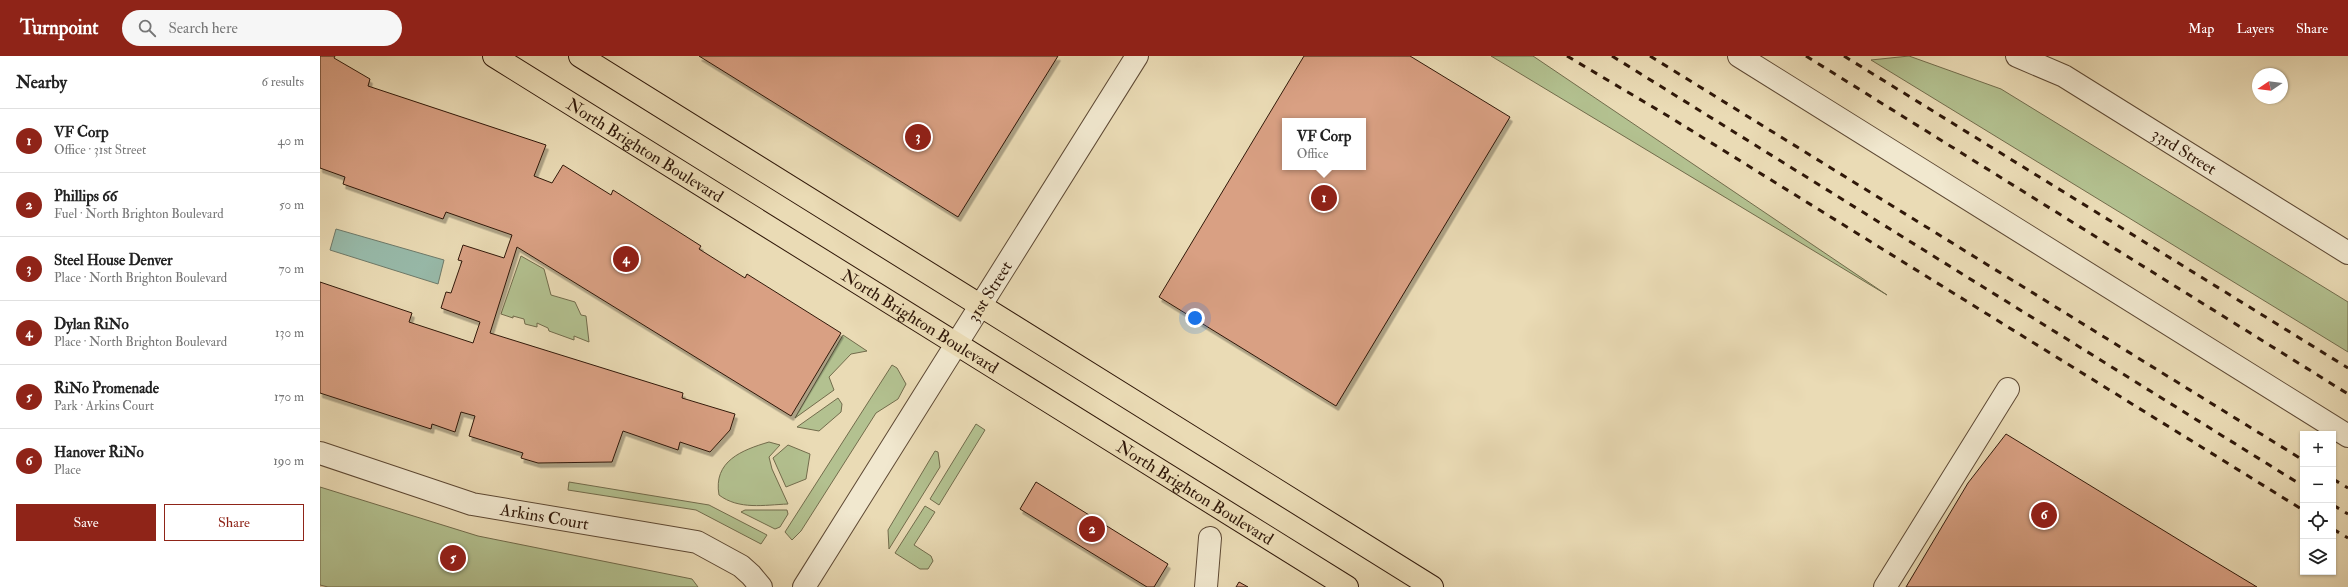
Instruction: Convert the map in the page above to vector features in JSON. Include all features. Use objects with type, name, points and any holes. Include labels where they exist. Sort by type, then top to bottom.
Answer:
[{"type":"main road","name":"North Brighton Boulevard","points":[[494,56],[1347,587]]},
{"type":"main road","points":[[580,56],[1432,587]]},
{"type":"street","name":"31st Street","points":[[804,587],[1137,56]]},
{"type":"street","points":[[1738,56],[2348,436]]},
{"type":"street","name":"33rd Street","points":[[2017,56],[2064,76],[2348,253]]},
{"type":"street","points":[[1884,587],[2008,389]]},
{"type":"street","name":"Arkins Court","points":[[320,453],[472,504],[697,542],[740,566],[751,575],[761,587]]},
{"type":"street","points":[[1206,587],[1210,538]]},
{"type":"green space","points":[[1491,56],[1533,56],[1887,295]]},
{"type":"green space","points":[[1909,56],[2001,89],[2348,302],[2348,352],[1871,60]]},
{"type":"green space","points":[[521,256],[544,269],[551,295],[575,302],[581,315],[586,316],[589,342],[574,336],[574,340],[549,331],[548,328],[537,323],[537,327],[525,324],[524,319],[513,316],[513,318],[501,314]]},
{"type":"green space","points":[[843,335],[867,351],[851,354],[829,377],[834,390],[795,418]]},
{"type":"green space","points":[[892,365],[897,368],[906,384],[898,399],[876,413],[801,531],[792,540],[785,532]]},
{"type":"green space","points":[[838,398],[842,404],[841,412],[819,431],[797,427]]},
{"type":"green space","points":[[976,424],[985,430],[939,505],[930,499]]},
{"type":"green space","points":[[769,442],[780,445],[769,457],[772,469],[788,504],[761,506],[743,505],[727,500],[719,495],[718,483],[720,474],[725,465],[740,453]]},
{"type":"green space","points":[[788,445],[810,454],[806,479],[786,487],[773,458]]},
{"type":"green space","points":[[935,451],[938,452],[940,467],[889,549],[888,530]]},
{"type":"green space","points":[[569,482],[709,505],[767,535],[761,544],[696,510],[568,490]]},
{"type":"green space","points":[[320,487],[478,536],[692,579],[698,587],[328,587],[320,585]]},
{"type":"green space","points":[[925,506],[935,512],[914,545],[931,556],[933,561],[928,569],[920,569],[895,553]]},
{"type":"green space","points":[[745,510],[787,510],[788,514],[780,527],[775,529],[741,512]]},
{"type":"shaded area","points":[[336,229],[444,260],[438,284],[330,250]]},
{"type":"building","points":[[320,56],[335,56],[334,58],[370,79],[368,86],[546,145],[534,176],[552,183],[563,165],[611,195],[613,190],[701,246],[699,249],[745,278],[747,274],[841,333],[791,416],[517,247],[490,333],[683,393],[682,398],[735,414],[730,430],[710,452],[680,442],[678,450],[623,431],[612,462],[538,463],[521,458],[523,453],[469,436],[475,416],[461,412],[455,432],[432,424],[431,429],[320,393],[320,282],[412,313],[409,322],[473,343],[480,322],[441,308],[446,292],[451,293],[462,261],[458,260],[463,245],[504,258],[512,235],[446,212],[443,219],[343,184],[345,177],[320,168]]},
{"type":"building","points":[[699,56],[1058,56],[958,217]]},
{"type":"building","points":[[1304,56],[1410,56],[1510,117],[1336,406],[1159,297]]},
{"type":"building","points":[[2006,434],[2257,587],[1906,587],[1968,483]]},
{"type":"building","points":[[1036,482],[1168,564],[1154,587],[1147,587],[1020,509]]},
{"type":"building","points":[[1239,582],[1248,587],[1236,587]]},
{"type":"railway","points":[[1567,56],[1668,116],[2300,508]]},
{"type":"railway","points":[[1612,56],[2300,484]]},
{"type":"railway","points":[[1650,56],[2300,458]]},
{"type":"railway","points":[[1806,56],[2348,394]]},
{"type":"railway","points":[[1844,56],[2348,368]]},
{"type":"railway","points":[[2336,481],[2348,488]]},
{"type":"railway","points":[[2336,507],[2348,514]]},
{"type":"railway","points":[[2336,531],[2348,538]]},
{"type":"place","name":"Steel House Denver","points":[[918,137]]},
{"type":"place","name":"VF Corp","points":[[1324,198]]},
{"type":"place","name":"Dylan RiNo","points":[[626,259]]},
{"type":"place","name":"Hanover RiNo","points":[[2044,515]]},
{"type":"place","name":"Phillips 66","points":[[1092,529]]},
{"type":"place","name":"RiNo Promenade","points":[[453,558]]}]
